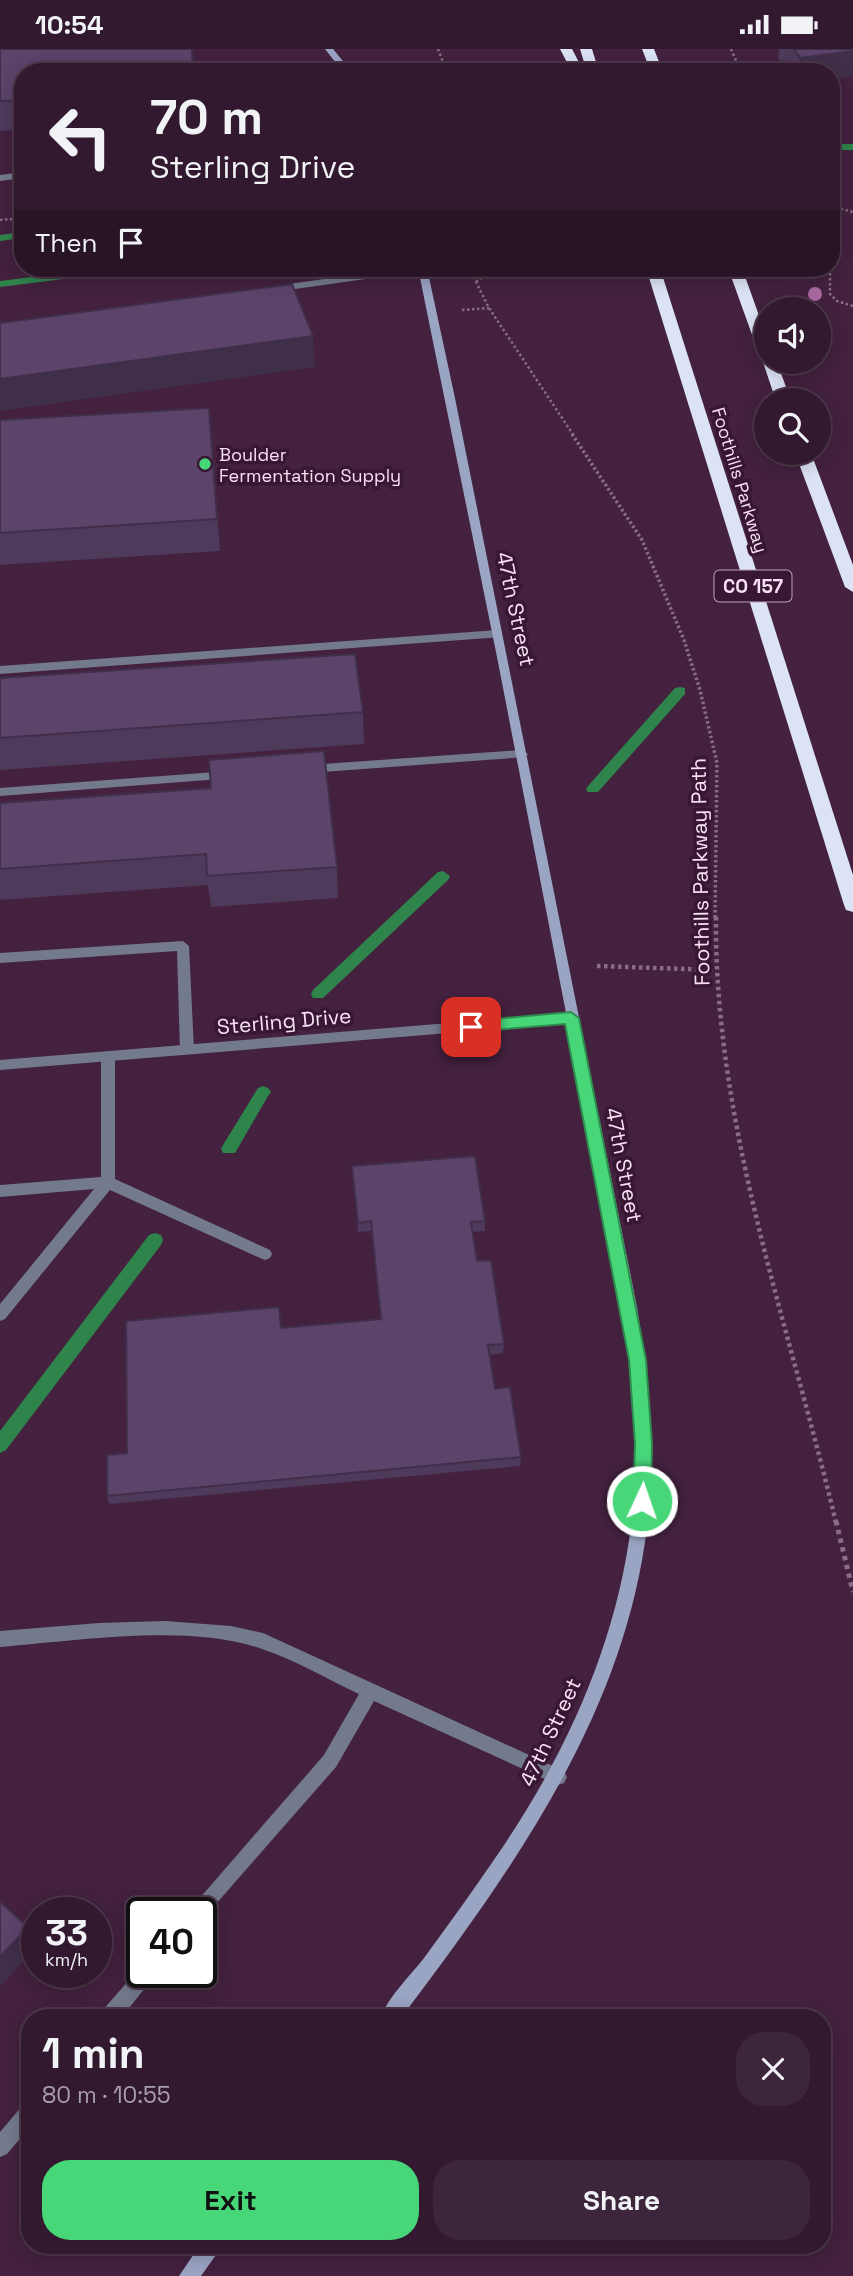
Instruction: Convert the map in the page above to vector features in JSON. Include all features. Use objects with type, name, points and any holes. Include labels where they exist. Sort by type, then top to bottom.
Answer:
[{"type":"highway","name":"Foothills Parkway","points":[[656,277],[853,905]]},
{"type":"highway","points":[[738,277],[754,321]]},
{"type":"highway","points":[[807,465],[853,587]]},
{"type":"street","points":[[330,49],[341,63]]},
{"type":"street","points":[[259,292],[361,277]]},
{"type":"street","name":"47th Street","points":[[396,2009],[469,1915],[558,1777],[587,1712],[621,1617],[640,1521],[643,1480],[638,1360],[522,754],[424,277]]},
{"type":"street","points":[[0,670],[498,635]]},
{"type":"street","points":[[302,770],[522,754]]},
{"type":"street","points":[[0,792],[247,774]]},
{"type":"street","points":[[0,958],[183,946],[187,1050]]},
{"type":"street","name":"Sterling Drive","points":[[0,1065],[571,1018]]},
{"type":"street","points":[[0,1315],[108,1182],[108,1056]]},
{"type":"street","points":[[0,1191],[108,1182],[140,1198],[199,1221],[265,1254]]},
{"type":"street","points":[[0,1639],[138,1629],[215,1630],[263,1641],[558,1777]]},
{"type":"street","points":[[212,1897],[330,1761],[370,1691]]},
{"type":"street","points":[[116,2009],[134,1988]]},
{"type":"street","points":[[0,2147],[21,2122]]},
{"type":"street","points":[[189,2276],[206,2254]]},
{"type":"path","name":"Foothills Parkway Path","points":[[474,277],[489,308],[642,540],[684,640],[701,690],[717,763],[715,970],[734,1117],[750,1191],[819,1449],[853,1592]]},
{"type":"path","points":[[476,282],[483,277]]},
{"type":"path","points":[[828,277],[826,288],[830,296],[836,302],[853,306]]},
{"type":"path","points":[[600,966],[715,970]]},
{"type":"building","points":[[0,49],[192,49],[193,63],[14,63],[14,100],[0,101]]},
{"type":"building","points":[[794,49],[853,49],[853,51],[800,58]]},
{"type":"building","points":[[292,284],[313,336],[0,379],[0,323]]},
{"type":"building","points":[[209,408],[217,519],[0,533],[0,420]]},
{"type":"building","points":[[355,654],[363,712],[0,738],[0,678]]},
{"type":"building","points":[[324,751],[337,867],[207,876],[206,854],[0,869],[0,803],[211,788],[209,760]]},
{"type":"building","points":[[475,1156],[485,1221],[471,1222],[477,1261],[491,1260],[504,1344],[488,1345],[495,1389],[510,1387],[521,1457],[107,1496],[107,1455],[127,1453],[126,1321],[279,1307],[281,1328],[381,1319],[371,1221],[358,1223],[352,1166]]},
{"type":"building","points":[[0,1902],[21,1921],[21,1934],[0,1957]]},
{"type":"waterway","points":[[840,147],[853,147]]},
{"type":"waterway","points":[[0,238],[14,236]]},
{"type":"waterway","points":[[0,284],[56,277]]},
{"type":"waterway","points":[[593,789],[680,691]]},
{"type":"waterway","points":[[318,994],[443,876]]},
{"type":"waterway","points":[[229,1149],[263,1092]]},
{"type":"waterway","points":[[0,1445],[155,1240]]},
{"type":"place","name":"Boulder Fermentation Supply","points":[[205,464]]},
{"type":"route","points":[[471,1027],[571,1018],[630,1307],[638,1360],[643,1444],[642,1501]]}]
